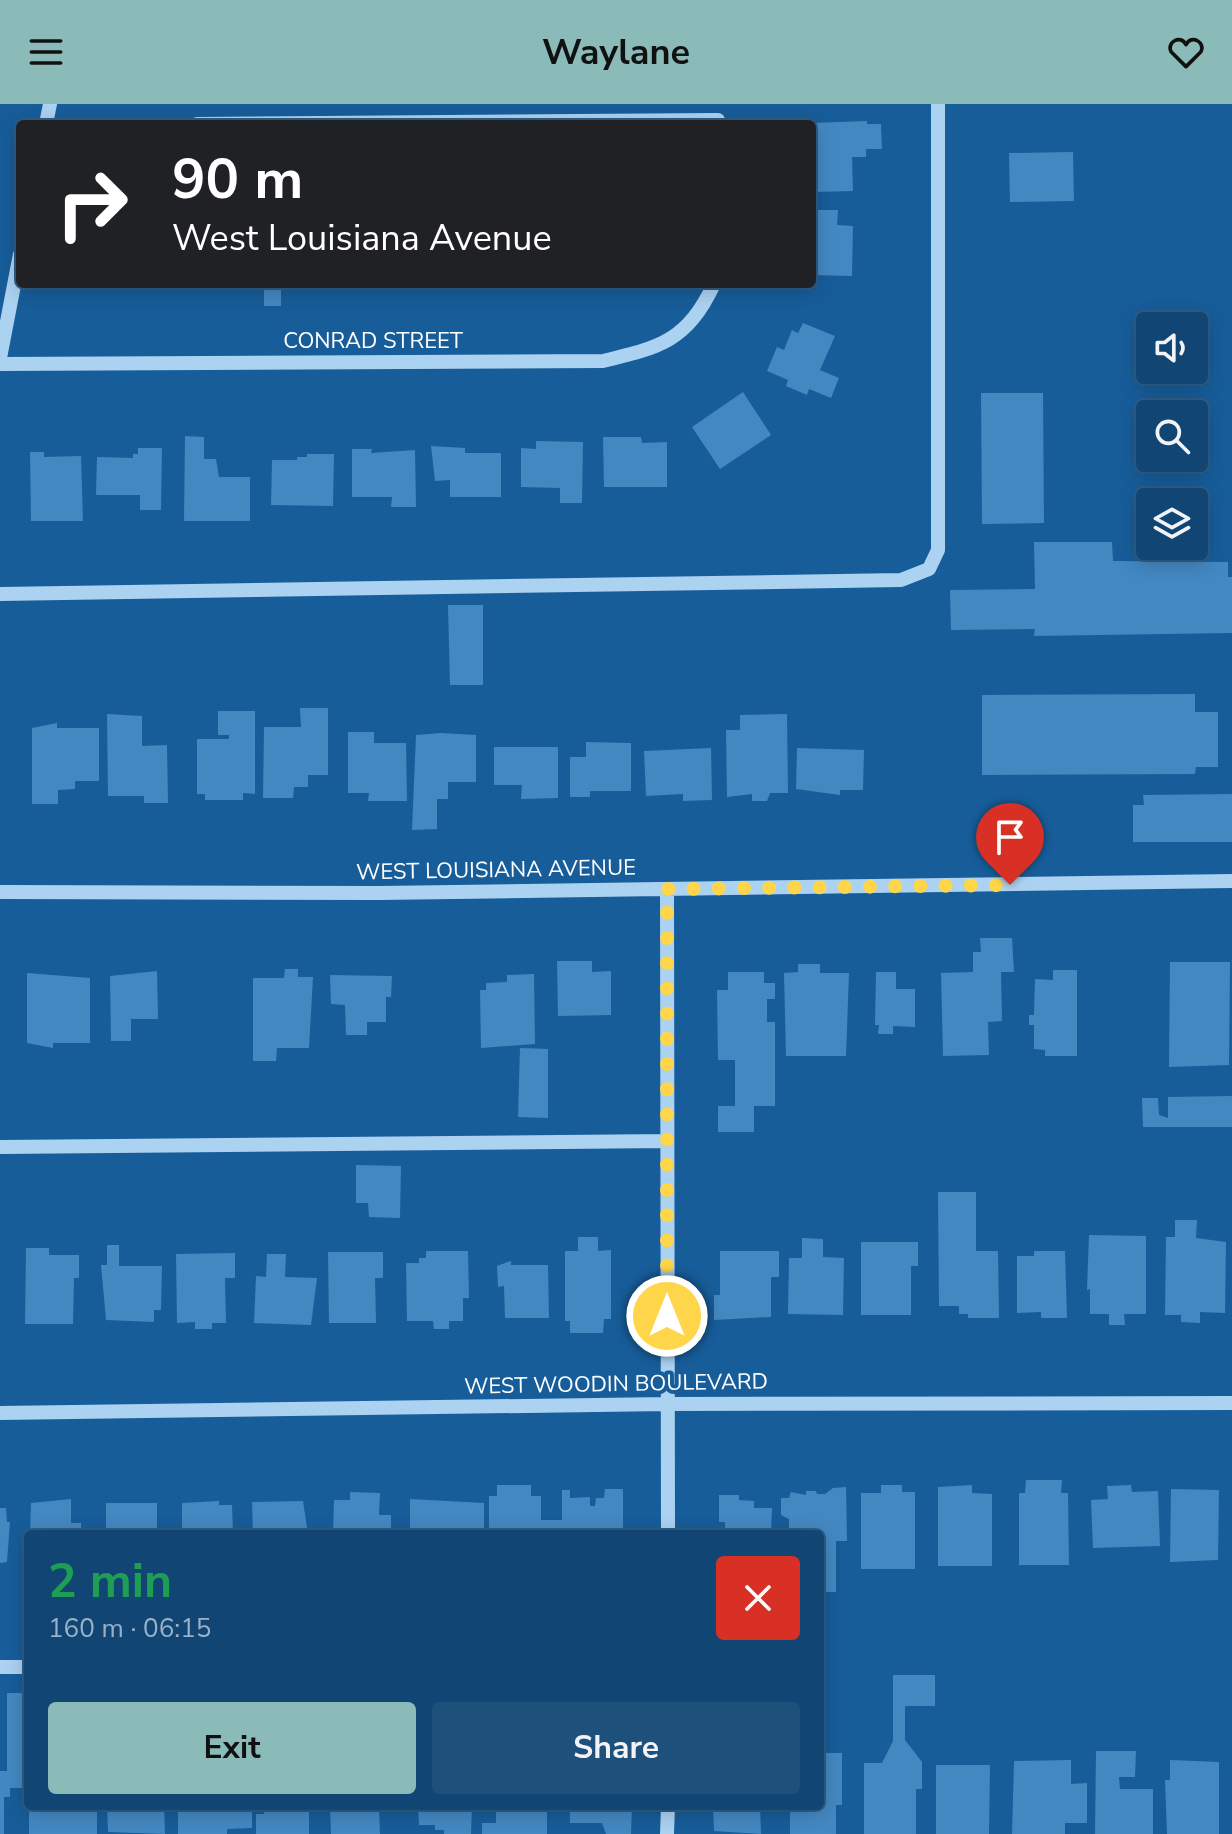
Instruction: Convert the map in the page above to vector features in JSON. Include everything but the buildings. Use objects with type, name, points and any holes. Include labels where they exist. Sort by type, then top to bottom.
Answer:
[{"type":"street","points":[[0,594],[901,580],[929,569],[938,550],[938,104]]},
{"type":"street","points":[[0,361],[16,275]]},
{"type":"street","name":"CONRAD STREET","points":[[0,361],[603,361],[659,347],[699,316],[712,288]]},
{"type":"street","name":"WEST LOUISIANA AVENUE","points":[[0,892],[667,889],[1232,881]]},
{"type":"street","points":[[667,889],[668,1530]]},
{"type":"street","points":[[0,1147],[667,1141]]},
{"type":"street","name":"WEST WOODIN BOULEVARD","points":[[0,1413],[667,1404],[1232,1403]]},
{"type":"street","points":[[0,1667],[24,1667]]},
{"type":"street","points":[[667,1834],[668,1810]]},
{"type":"route","points":[[667,1316],[667,889],[1010,885]]}]
